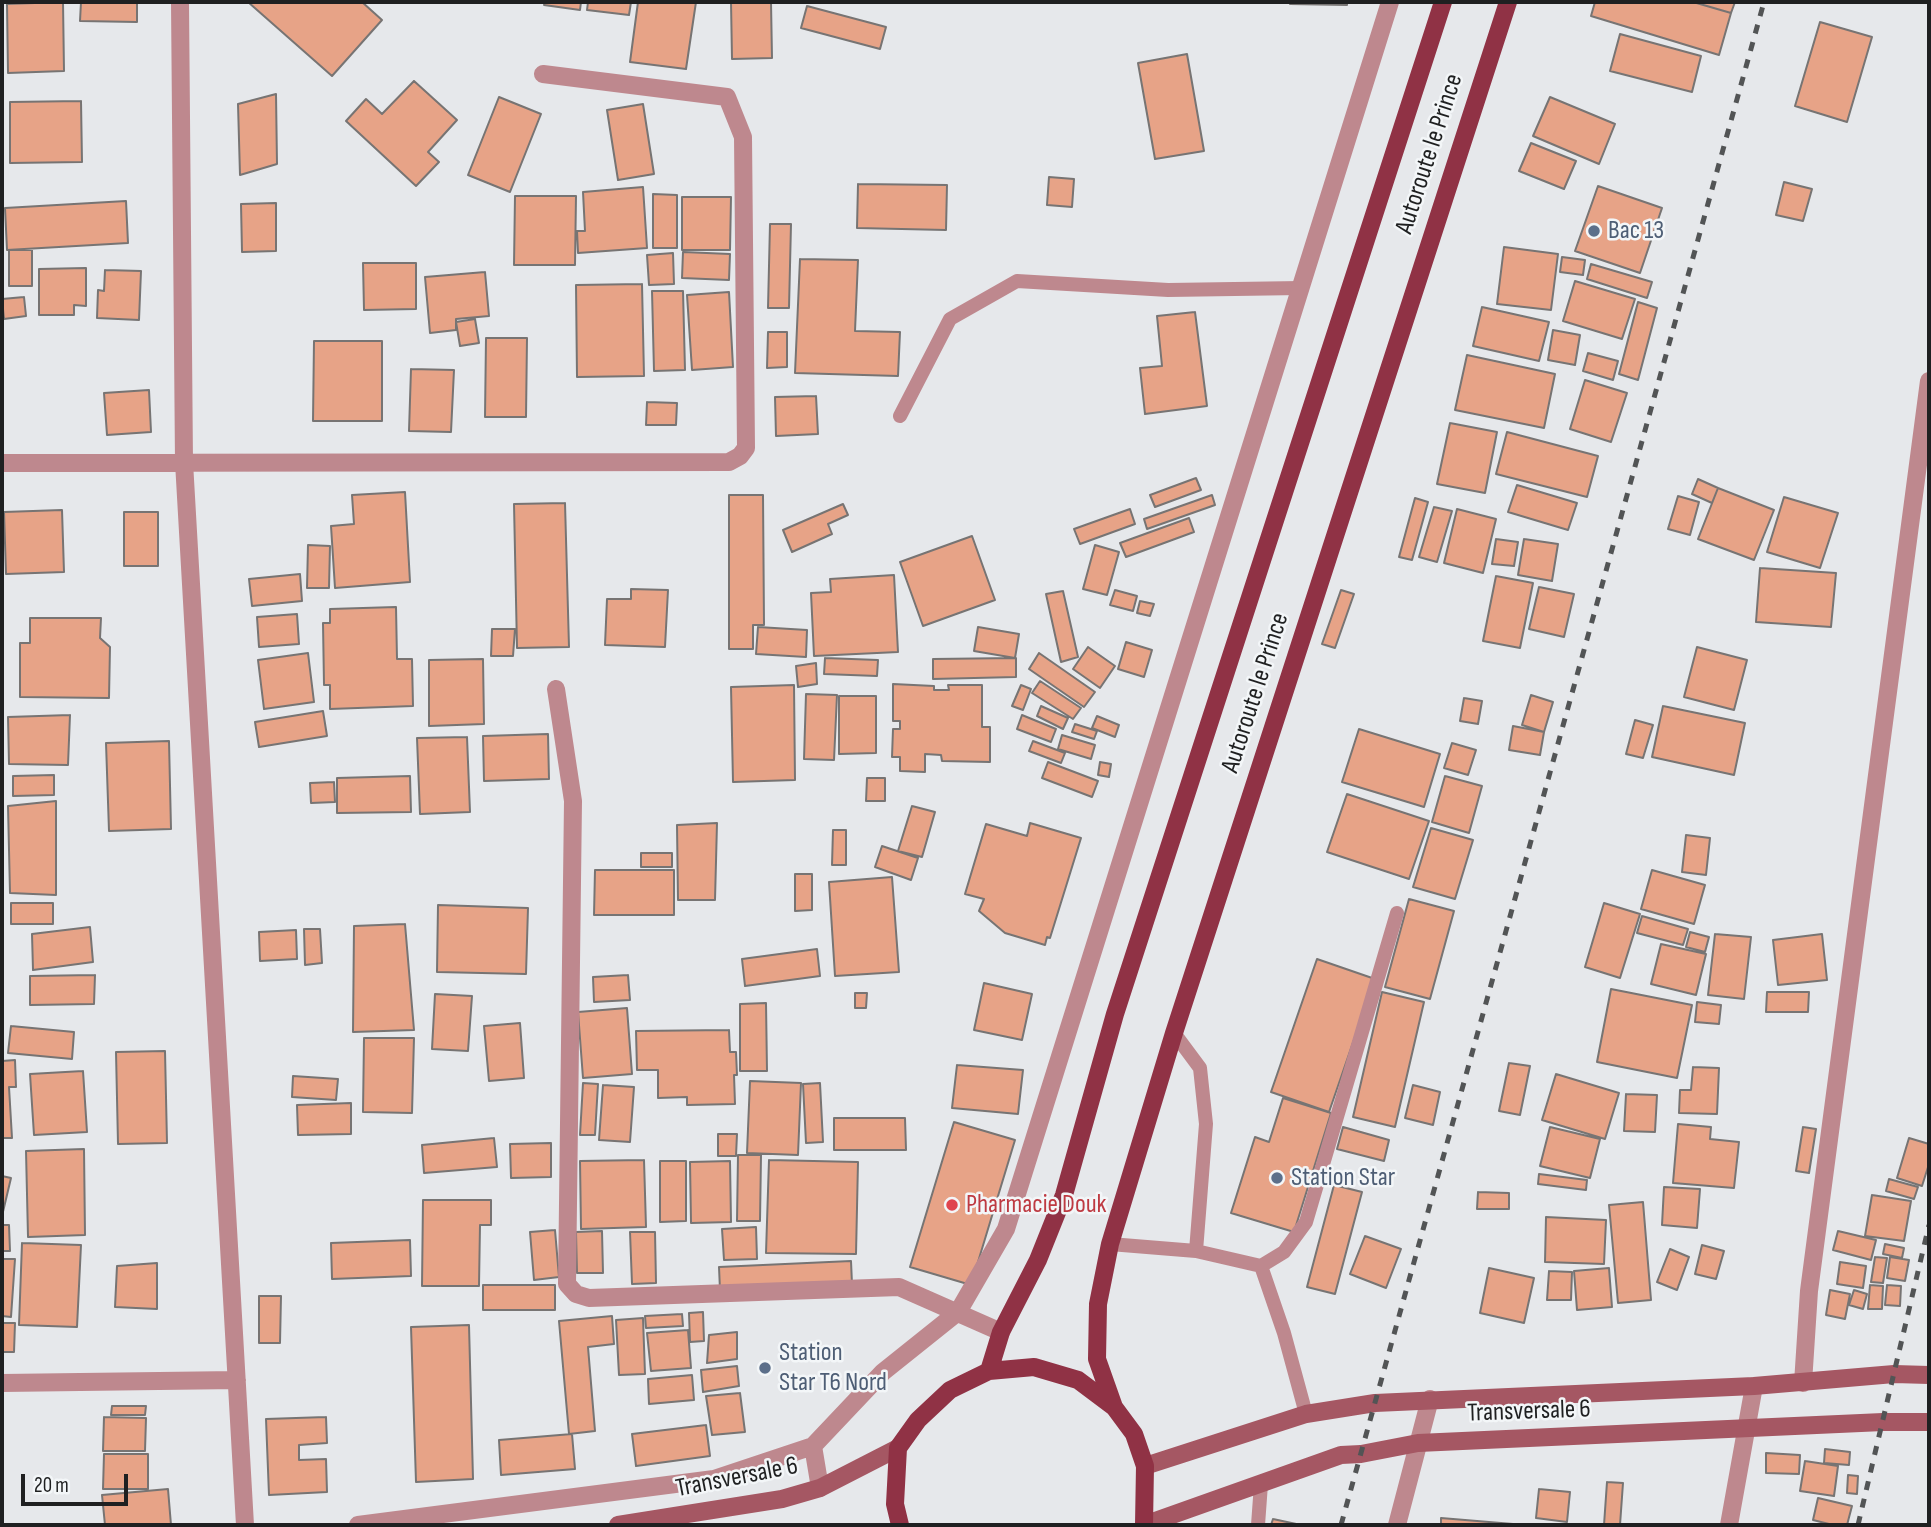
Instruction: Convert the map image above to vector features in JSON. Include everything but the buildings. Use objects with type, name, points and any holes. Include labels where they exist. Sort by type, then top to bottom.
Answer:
[{"type":"main road","name":"Autoroute le Prince","points":[[989,1371],[1001,1332],[1038,1261],[1064,1195],[1115,1014],[1443,2]]},
{"type":"main road","name":"Autoroute le Prince","points":[[1114,1407],[1097,1359],[1098,1304],[1110,1244],[1174,1033],[1508,2]]},
{"type":"main road","points":[[900,1525],[895,1504],[898,1448],[918,1420],[950,1390],[989,1371],[1034,1367],[1078,1380],[1114,1407],[1134,1434],[1145,1465],[1144,1525]]},
{"type":"main road","name":"Transversale 6","points":[[1145,1465],[1306,1414],[1375,1403],[1754,1386],[1894,1374],[1929,1375]]},
{"type":"main road","name":"Transversale 6","points":[[1144,1525],[1340,1455],[1361,1454],[1418,1443],[1929,1422]]},
{"type":"main road","name":"Transversale 6","points":[[618,1525],[782,1499],[820,1488],[898,1448]]},
{"type":"street","points":[[180,2],[184,462],[245,1525]]},
{"type":"street","points":[[358,1525],[714,1479],[813,1446],[883,1372],[958,1312],[1006,1229],[1390,2]]},
{"type":"street","points":[[2,463],[715,462],[729,461],[740,456],[746,448],[743,137],[727,97],[544,74]]},
{"type":"street","points":[[1803,1383],[1809,1291],[1929,381]]},
{"type":"street","points":[[556,689],[573,801],[567,1284],[576,1294],[589,1298],[900,1287],[1001,1332]]},
{"type":"street","points":[[2,1383],[237,1380]]},
{"type":"street","points":[[1729,1525],[1754,1386]]},
{"type":"street","points":[[1397,1525],[1430,1399]]},
{"type":"street","points":[[813,1446],[820,1488]]},
{"type":"lane","points":[[900,416],[950,319],[1017,281],[1168,290],[1301,288]]},
{"type":"lane","points":[[1110,1244],[1196,1251],[1261,1266],[1284,1252],[1306,1222],[1397,913]]},
{"type":"lane","points":[[1174,1033],[1200,1068],[1206,1124],[1196,1251]]},
{"type":"lane","points":[[1261,1266],[1284,1333],[1306,1414]]},
{"type":"lane","points":[[1258,1525],[1261,1484]]},
{"type":"railway","points":[[1341,1525],[1764,2]]},
{"type":"railway","points":[[1858,1525],[1929,1225]]},
{"type":"place","name":"Bac 13","points":[[1594,231]]},
{"type":"place","name":"Station Star","points":[[1277,1178]]},
{"type":"place","name":"Pharmacie Douk","points":[[952,1205]]},
{"type":"place","name":"Station Star T6 Nord","points":[[765,1368]]}]
